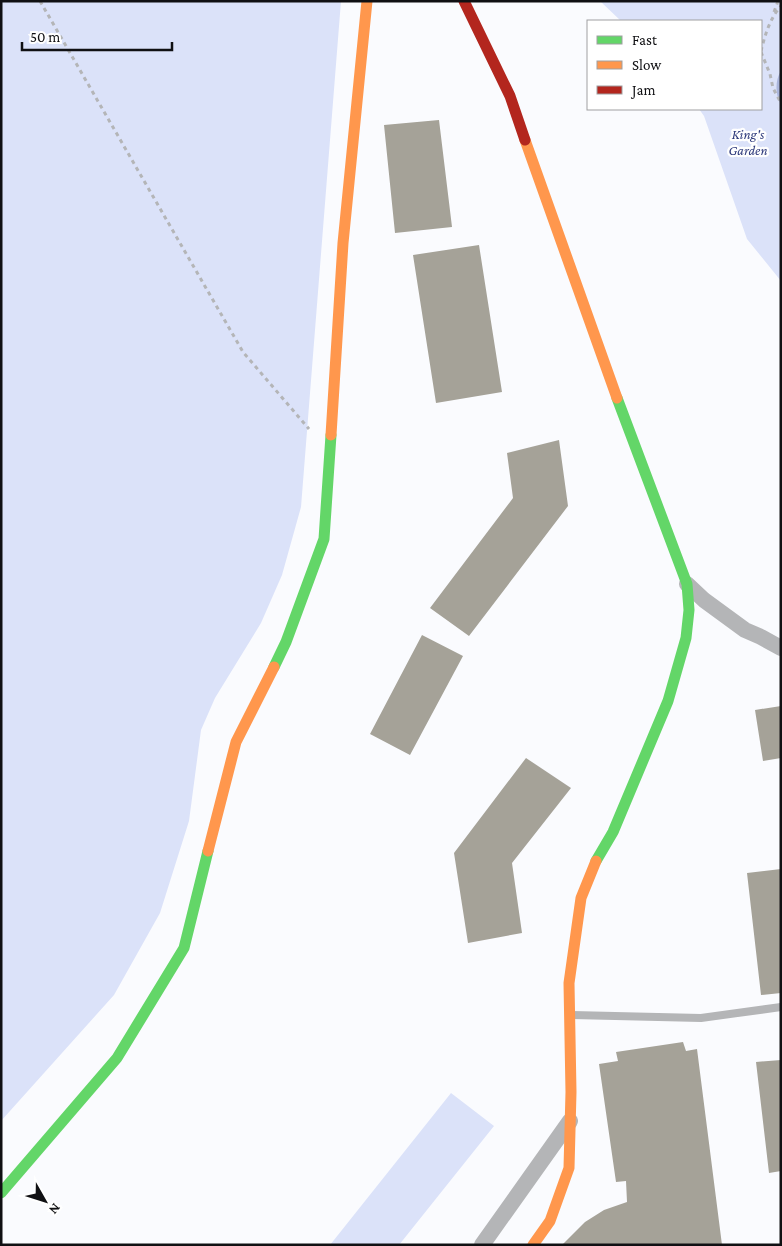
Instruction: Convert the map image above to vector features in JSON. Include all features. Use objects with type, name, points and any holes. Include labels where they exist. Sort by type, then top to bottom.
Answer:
[{"type":"street","points":[[1,1193],[117,1058],[184,948],[236,742],[286,642],[324,539],[343,243],[366,1]]},
{"type":"street","points":[[464,1],[510,96],[621,411],[687,584],[689,610],[686,638],[668,702],[613,832],[597,857],[581,898],[569,983],[571,1092],[569,1168],[550,1221],[533,1245]]},
{"type":"street","points":[[687,584],[704,600],[745,630],[781,648]]},
{"type":"street","points":[[482,1245],[570,1121]]},
{"type":"lane","points":[[570,1015],[701,1018],[781,1007]]},
{"type":"path","points":[[40,1],[243,352],[329,452]]},
{"type":"path","points":[[771,22],[778,1]]},
{"type":"path","points":[[762,47],[766,31],[781,6]]},
{"type":"path","points":[[762,54],[773,88],[781,103]]},
{"type":"green space","points":[[1,1],[341,1],[301,507],[282,575],[261,623],[215,698],[201,730],[189,821],[160,913],[114,995],[1,1121]]},
{"type":"green space","name":"King's Garden","points":[[600,1],[781,1],[781,281],[747,239],[704,116],[700,110],[762,110],[762,20],[620,20]]},
{"type":"green space","points":[[451,1093],[494,1126],[399,1245],[330,1245]]},
{"type":"water","points":[[781,71],[781,104],[776,88]]},
{"type":"building","points":[[439,120],[452,227],[395,233],[384,125]]},
{"type":"building","points":[[479,245],[502,392],[436,403],[413,255]]},
{"type":"building","points":[[559,440],[568,506],[469,636],[430,608],[513,498],[507,453]]},
{"type":"building","points":[[422,635],[463,656],[410,755],[370,734]]},
{"type":"building","points":[[781,706],[781,758],[763,761],[755,710]]},
{"type":"building","points":[[526,758],[571,788],[512,863],[522,933],[468,943],[454,853]]},
{"type":"building","points":[[781,869],[781,993],[761,995],[747,873]]},
{"type":"building","points":[[683,1042],[686,1051],[697,1049],[722,1245],[562,1245],[585,1222],[604,1210],[627,1202],[626,1181],[616,1182],[599,1064],[618,1061],[616,1052]]},
{"type":"building","points":[[781,1060],[781,1171],[769,1173],[756,1062]]},
{"type":"traffic: fast","points":[[596,861],[613,832],[668,701],[686,638],[689,610],[687,584],[617,398]]},
{"type":"traffic: fast","points":[[274,667],[286,642],[324,539],[331,435]]},
{"type":"traffic: fast","points":[[1,1193],[117,1058],[184,948],[208,851]]},
{"type":"traffic: slow","points":[[331,435],[343,243],[367,1]]},
{"type":"traffic: slow","points":[[525,140],[617,398]]},
{"type":"traffic: slow","points":[[208,851],[236,742],[274,667]]},
{"type":"traffic: slow","points":[[533,1245],[550,1221],[569,1168],[571,1092],[569,983],[581,898],[596,861]]},
{"type":"traffic: jam","points":[[464,1],[510,96],[525,140]]}]
